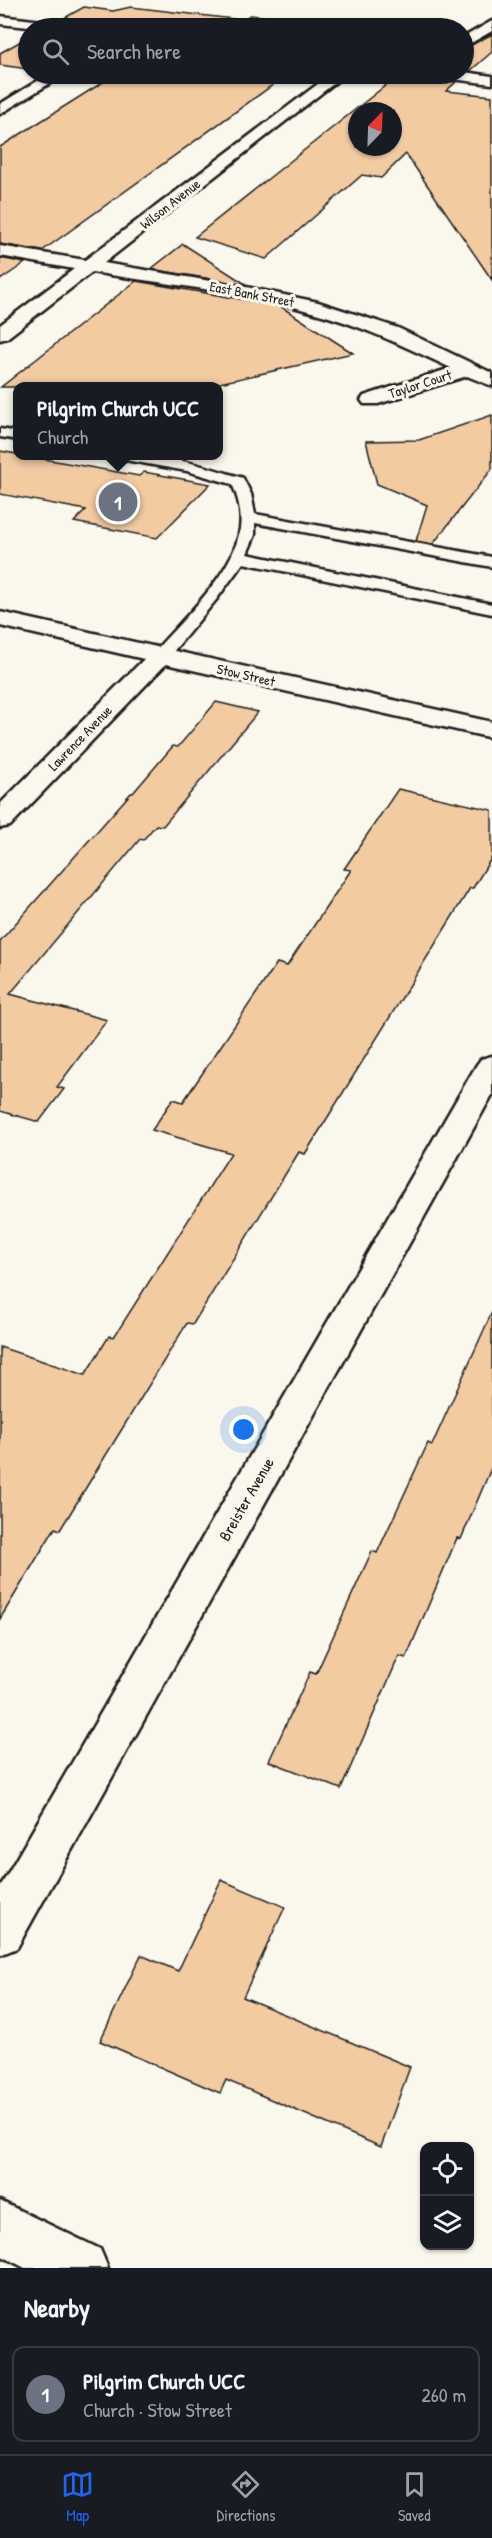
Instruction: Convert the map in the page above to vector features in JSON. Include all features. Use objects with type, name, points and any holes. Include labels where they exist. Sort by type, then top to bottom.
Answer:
[{"type":"street","points":[[0,20],[18,22]]},
{"type":"street","points":[[474,36],[492,25]]},
{"type":"street","points":[[474,78],[492,80]]},
{"type":"street","points":[[0,110],[42,84]]},
{"type":"street","name":"Wilson Avenue","points":[[0,334],[326,84]]},
{"type":"street","name":"East Bank Street","points":[[0,251],[246,292],[312,306],[371,324],[492,380]]},
{"type":"street","name":"Taylor Court","points":[[371,400],[468,369]]},
{"type":"street","name":"Stow Street","points":[[0,619],[492,730]]},
{"type":"street","name":"Lawrence Avenue","points":[[0,820],[161,655]]},
{"type":"street","name":"Breister Avenue","points":[[0,1932],[492,1066]]},
{"type":"street","points":[[0,2227],[81,2268]]},
{"type":"lane","points":[[148,460],[189,467],[238,481],[244,494],[248,517],[247,537],[238,557],[161,655]]},
{"type":"lane","points":[[248,517],[492,562]]},
{"type":"lane","points":[[238,557],[492,609]]},
{"type":"building","points":[[84,7],[113,11],[131,7],[225,18],[64,18]]},
{"type":"building","points":[[250,15],[279,18],[245,18]]},
{"type":"building","points":[[492,34],[492,52],[474,68],[474,44]]},
{"type":"building","points":[[18,43],[18,68],[0,65],[0,53]]},
{"type":"building","points":[[100,84],[274,84],[42,251],[0,244],[0,147]]},
{"type":"building","points":[[387,84],[454,84],[446,91],[492,96],[492,280],[406,154],[381,178],[362,175],[266,259],[195,237],[348,115],[348,156],[402,156],[402,102],[365,102]]},
{"type":"building","points":[[183,244],[247,285],[151,269]]},
{"type":"building","points":[[0,258],[25,263],[0,280]]},
{"type":"building","points":[[136,281],[280,306],[353,353],[223,382],[13,382],[13,387],[1,387]]},
{"type":"building","points":[[492,415],[492,469],[433,544],[416,541],[427,505],[377,484],[366,441],[419,440]]},
{"type":"building","points":[[0,451],[13,453],[13,460],[50,460],[139,476],[144,472],[210,484],[157,538],[74,522],[86,510],[0,494]]},
{"type":"building","points":[[216,702],[258,712],[163,826],[156,825],[143,840],[140,839],[10,994],[107,1020],[57,1087],[64,1089],[39,1122],[0,1111],[0,941],[173,746],[178,747]]},
{"type":"building","points":[[398,789],[492,810],[492,857],[473,888],[470,888],[305,1154],[299,1152],[193,1324],[187,1323],[60,1530],[55,1528],[0,1619],[0,1347],[85,1375],[109,1336],[114,1337],[231,1153],[152,1130],[173,1099],[183,1102],[277,963],[287,966],[351,870],[344,869]]},
{"type":"building","points":[[492,1312],[492,1466],[461,1539],[457,1538],[406,1658],[399,1656],[341,1789],[269,1761],[310,1672],[316,1674],[372,1551],[377,1553],[428,1443],[432,1445]]},
{"type":"building","points":[[221,1880],[285,1907],[243,1997],[410,2067],[381,2147],[226,2080],[220,2093],[100,2041],[141,1955],[178,1971]]},
{"type":"place","name":"Pilgrim Church UCC","points":[[118,502]]}]
